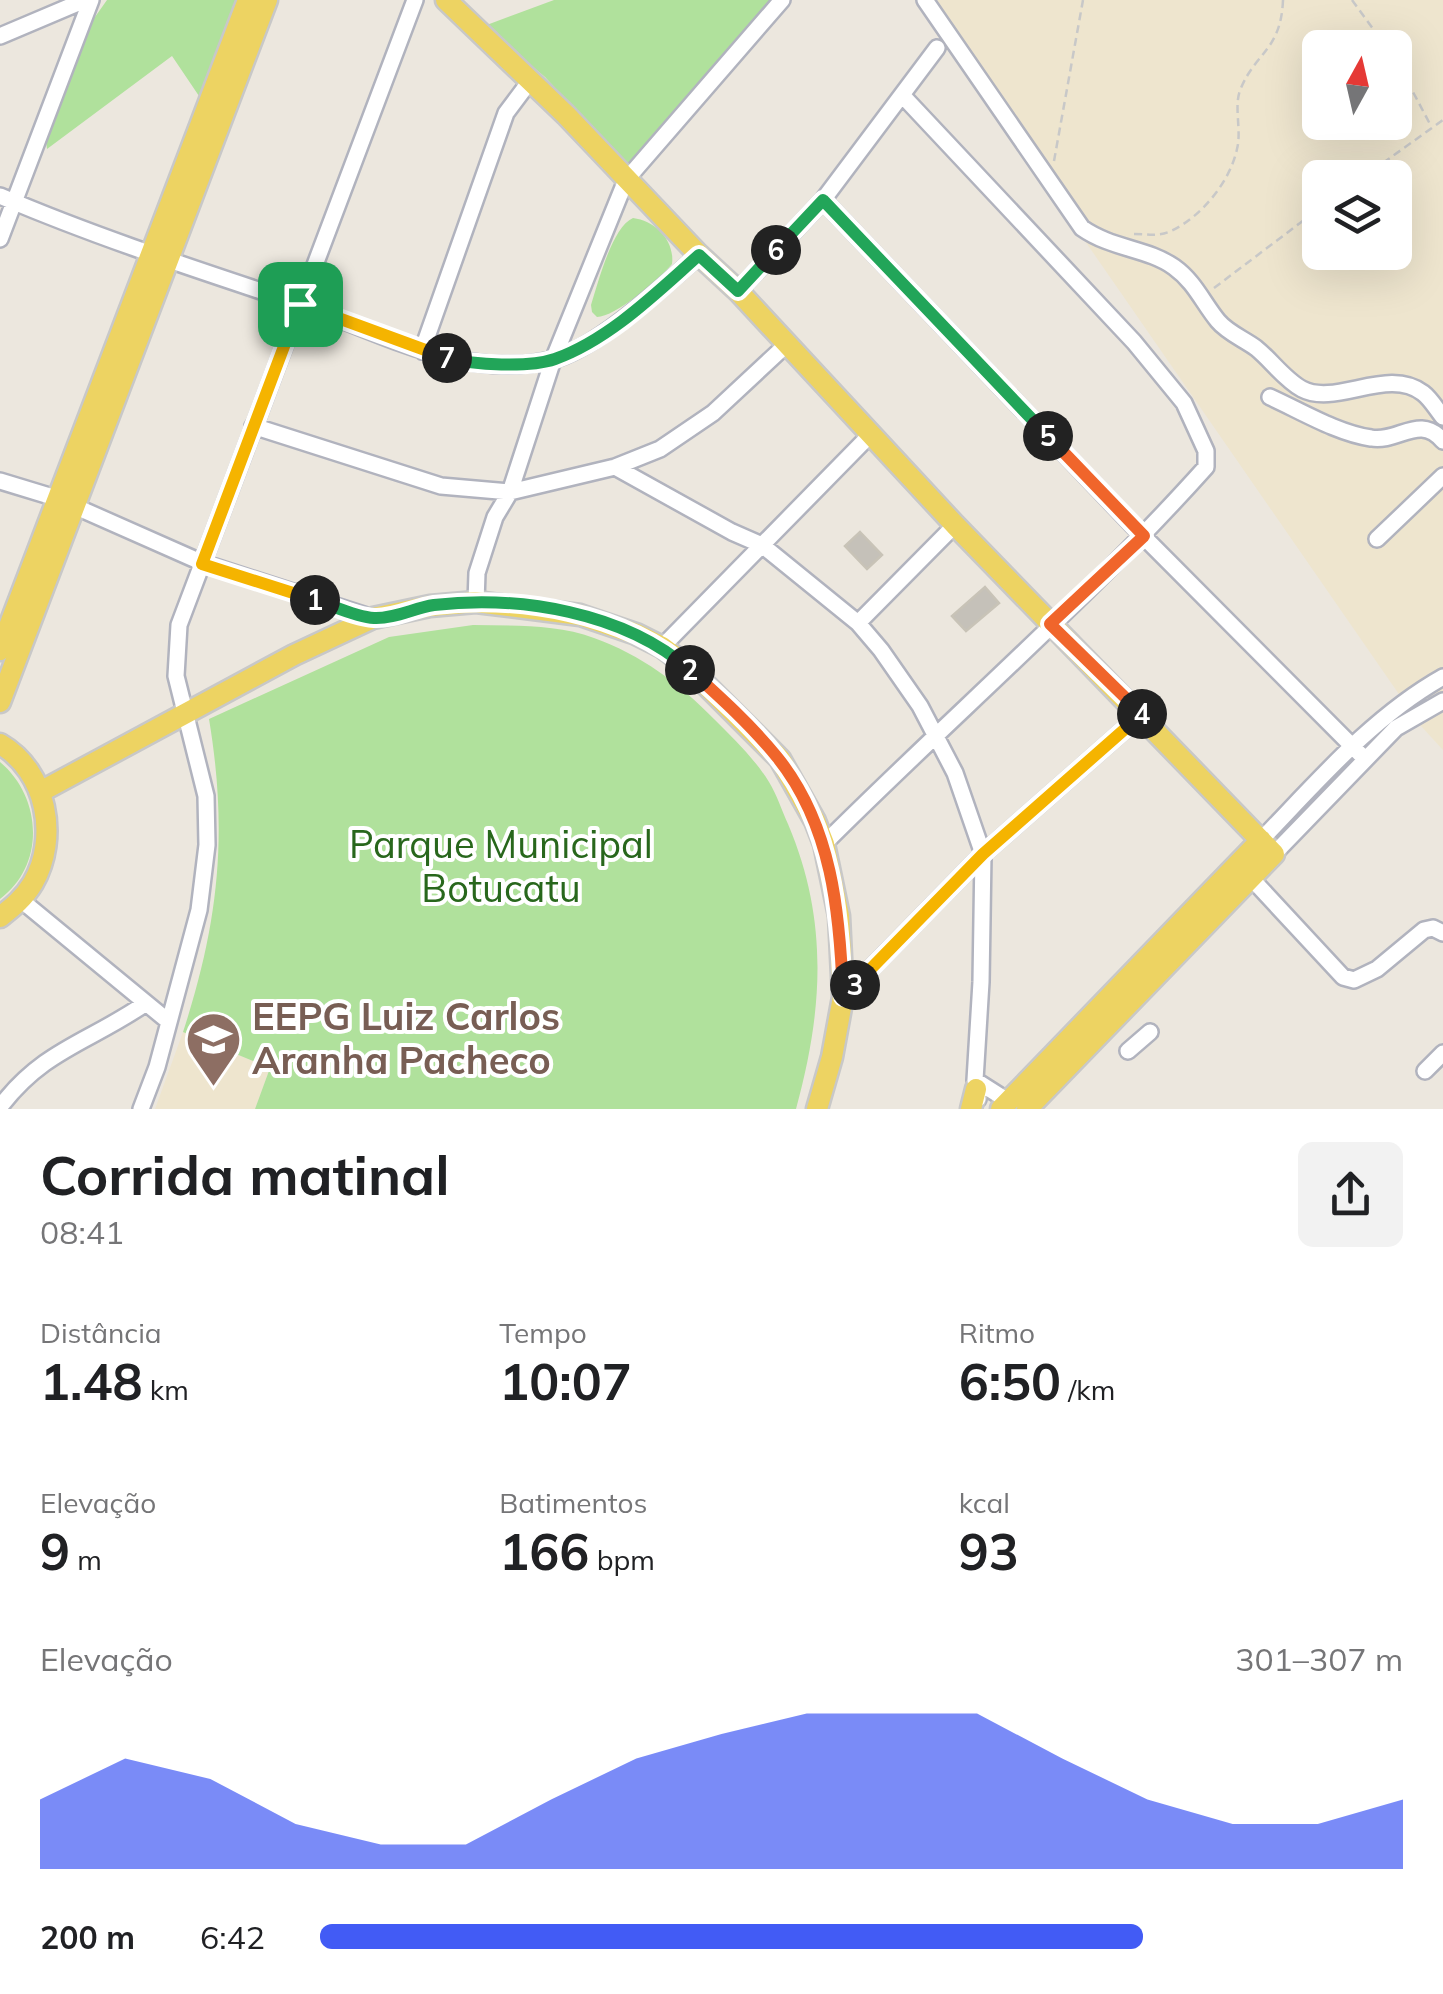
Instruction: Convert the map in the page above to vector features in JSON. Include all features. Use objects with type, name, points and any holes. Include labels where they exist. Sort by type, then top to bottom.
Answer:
[{"type":"main road","points":[[159,257],[248,0]]},
{"type":"main road","points":[[0,650],[64,503],[159,257],[266,0]]},
{"type":"main road","points":[[446,0],[738,291],[955,525],[1267,847]]},
{"type":"main road","points":[[0,702],[64,503]]},
{"type":"main road","points":[[40,792],[294,654],[372,618],[430,606],[476,602],[580,615],[636,634],[662,646],[741,717],[780,759],[824,844],[839,916],[843,997],[817,1109]]},
{"type":"main road","points":[[0,918],[21,900],[34,881],[47,837],[40,792],[26,768],[2,741]]},
{"type":"main road","points":[[1013,1107],[1251,878],[1267,847]]},
{"type":"main road","points":[[1013,1107],[1267,847]]},
{"type":"street","points":[[0,36],[88,0]]},
{"type":"street","points":[[0,238],[6,199],[88,0]]},
{"type":"street","points":[[141,1109],[157,1067],[199,910],[207,845],[206,796],[176,676],[179,625],[415,0]]},
{"type":"street","points":[[476,602],[477,573],[496,517],[510,492],[553,360],[626,180],[782,0]]},
{"type":"street","points":[[925,0],[1082,228],[1107,244],[1175,268],[1226,328],[1251,344],[1300,388],[1326,393],[1402,384],[1423,392],[1443,417]]},
{"type":"street","points":[[738,291],[823,200],[937,48]]},
{"type":"street","points":[[422,351],[506,113],[530,81]]},
{"type":"street","points":[[824,844],[1144,536],[1206,467],[1206,450],[1184,403],[1134,342],[902,95]]},
{"type":"street","points":[[6,199],[460,362],[516,364],[553,360],[618,324],[699,255]]},
{"type":"street","points":[[823,200],[1144,536],[1364,758]]},
{"type":"street","points":[[253,426],[442,486],[510,492],[614,466],[660,449],[686,434],[786,345]]},
{"type":"street","points":[[1270,397],[1370,438],[1422,428],[1443,441]]},
{"type":"street","points":[[662,646],[872,433]]},
{"type":"street","points":[[614,466],[732,532],[762,544],[858,623],[920,706],[955,772],[983,854],[975,1097],[1013,1107]]},
{"type":"street","points":[[1377,539],[1443,476]]},
{"type":"street","points":[[0,481],[64,503],[202,564],[372,618]]},
{"type":"street","points":[[858,623],[955,525]]},
{"type":"street","points":[[1267,847],[1351,747],[1413,694],[1443,677]]},
{"type":"street","points":[[1267,847],[1396,728],[1443,701]]},
{"type":"street","points":[[843,997],[983,854],[1142,714]]},
{"type":"street","points":[[1251,878],[1343,977],[1354,980],[1377,969],[1424,930],[1433,928],[1443,933]]},
{"type":"street","points":[[21,900],[168,1021]]},
{"type":"street","points":[[0,1107],[20,1081],[60,1050],[117,1024],[146,1003]]},
{"type":"street","points":[[1128,1051],[1150,1032]]},
{"type":"street","points":[[1425,1071],[1443,1054]]},
{"type":"path","points":[[1052,184],[1083,0]]},
{"type":"path","points":[[1129,233],[1158,235],[1172,231],[1205,207],[1222,182],[1237,152],[1238,93],[1272,46],[1283,0]]},
{"type":"path","points":[[1352,0],[1374,30]]},
{"type":"path","points":[[1412,90],[1432,127]]},
{"type":"path","points":[[1387,160],[1443,120]]},
{"type":"path","points":[[1203,298],[1302,221]]},
{"type":"shaded area","points":[[918,0],[1443,0],[1443,750],[1421,726]]},
{"type":"shaded area","name":"EEPG Luiz Carlos Aranha Pacheco","points":[[183,1032],[270,1068],[255,1109],[155,1109]]},
{"type":"green space","points":[[107,0],[236,0],[199,96],[172,56],[47,149],[46,141],[90,24]]},
{"type":"green space","points":[[554,0],[770,0],[627,166],[545,77],[484,26]]},
{"type":"green space","points":[[633,218],[649,223],[662,234],[670,248],[672,264],[625,304],[597,317],[591,305],[607,257],[625,223]]},
{"type":"green space","name":"Parque Municipal Botucatu","points":[[473,625],[565,630],[628,653],[688,694],[763,773],[801,860],[816,931],[816,1001],[796,1109],[255,1109],[270,1068],[183,1032],[205,953],[217,877],[218,801],[209,719],[389,637]]},
{"type":"green space","points":[[0,762],[24,793],[33,831],[25,868],[0,899]]},
{"type":"building","points":[[860,532],[882,555],[867,569],[845,546]]},
{"type":"building","points":[[985,587],[999,603],[966,631],[952,616]]},
{"type":"place","name":"EEPG Luiz Carlos Aranha Pacheco","points":[[213,1088]]},
{"type":"route","points":[[823,200],[1144,536],[1050,624],[1142,714],[983,854],[843,997],[839,916],[824,844],[815,821],[780,759],[741,717],[662,646],[580,615],[518,605],[476,602],[430,606],[372,618],[202,564],[300,304],[460,362],[516,364],[553,360],[618,324],[699,255],[738,291],[823,200]]}]
